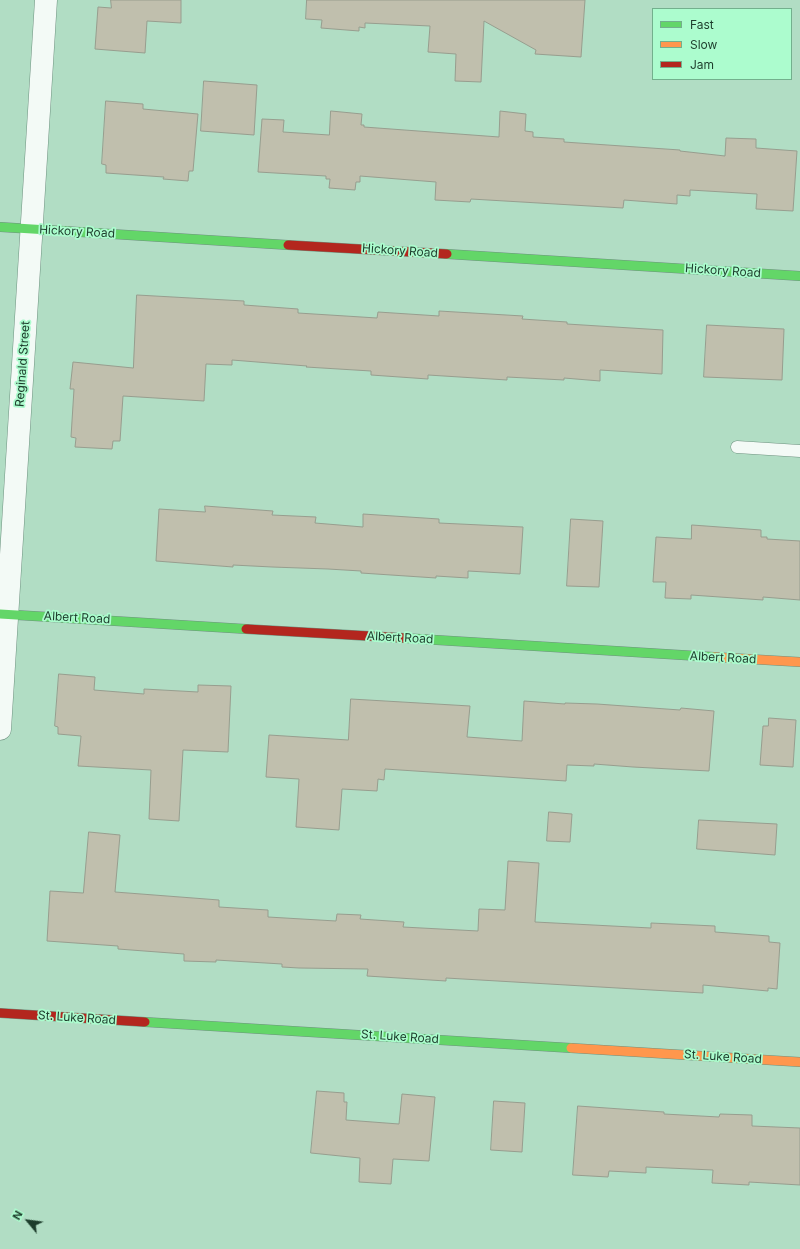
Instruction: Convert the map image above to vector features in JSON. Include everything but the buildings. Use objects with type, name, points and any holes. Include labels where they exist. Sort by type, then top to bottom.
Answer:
[{"type":"street","name":"Reginald Street","points":[[0,729],[4,614],[32,229],[46,0]]},
{"type":"street","name":"Hickory Road","points":[[0,227],[800,276]]},
{"type":"street","name":"Albert Road","points":[[4,614],[800,662]]},
{"type":"street","name":"St. Luke Road","points":[[0,1013],[800,1062]]},
{"type":"lane","points":[[737,447],[800,451]]},
{"type":"traffic: fast","points":[[0,227],[288,245]]},
{"type":"traffic: fast","points":[[447,254],[800,276]]},
{"type":"traffic: fast","points":[[0,614],[246,629]]},
{"type":"traffic: fast","points":[[404,638],[714,657]]},
{"type":"traffic: fast","points":[[145,1022],[571,1048]]},
{"type":"traffic: slow","points":[[714,657],[800,662]]},
{"type":"traffic: slow","points":[[571,1048],[800,1062]]},
{"type":"traffic: jam","points":[[288,245],[447,254]]},
{"type":"traffic: jam","points":[[246,629],[404,638]]},
{"type":"traffic: jam","points":[[0,1013],[145,1022]]}]
